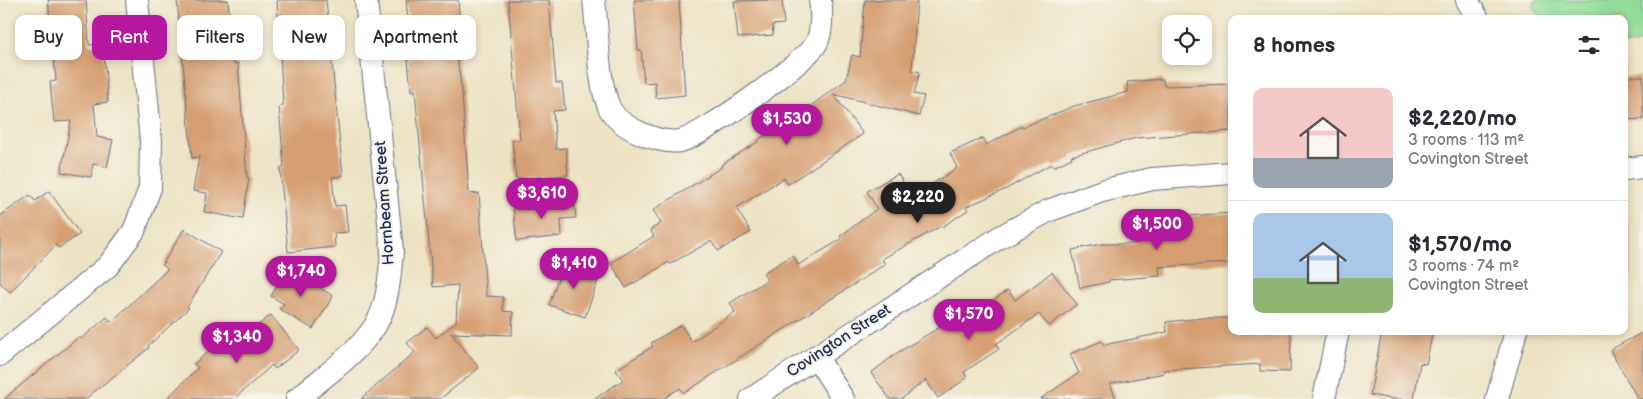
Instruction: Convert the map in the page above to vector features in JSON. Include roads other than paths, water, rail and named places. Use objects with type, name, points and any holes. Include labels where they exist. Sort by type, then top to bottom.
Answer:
[{"type":"street","points":[[0,355],[108,266],[134,231],[150,188],[151,141],[137,0]]},
{"type":"street","name":"Hornbeam Street","points":[[297,399],[356,350],[377,324],[389,287],[392,251],[366,0]]},
{"type":"street","points":[[594,0],[604,88],[610,110],[630,129],[656,139],[680,141],[703,131],[799,62],[818,41],[820,0]]},
{"type":"street","points":[[1467,0],[1476,15]]},
{"type":"street","points":[[1628,169],[1643,167]]},
{"type":"street","name":"Covington Street","points":[[751,399],[1000,237],[1048,211],[1102,191],[1152,179],[1228,173]]},
{"type":"street","points":[[1324,399],[1337,335]]},
{"type":"street","points":[[1497,399],[1515,335]]},
{"type":"street","points":[[816,356],[843,399]]}]
